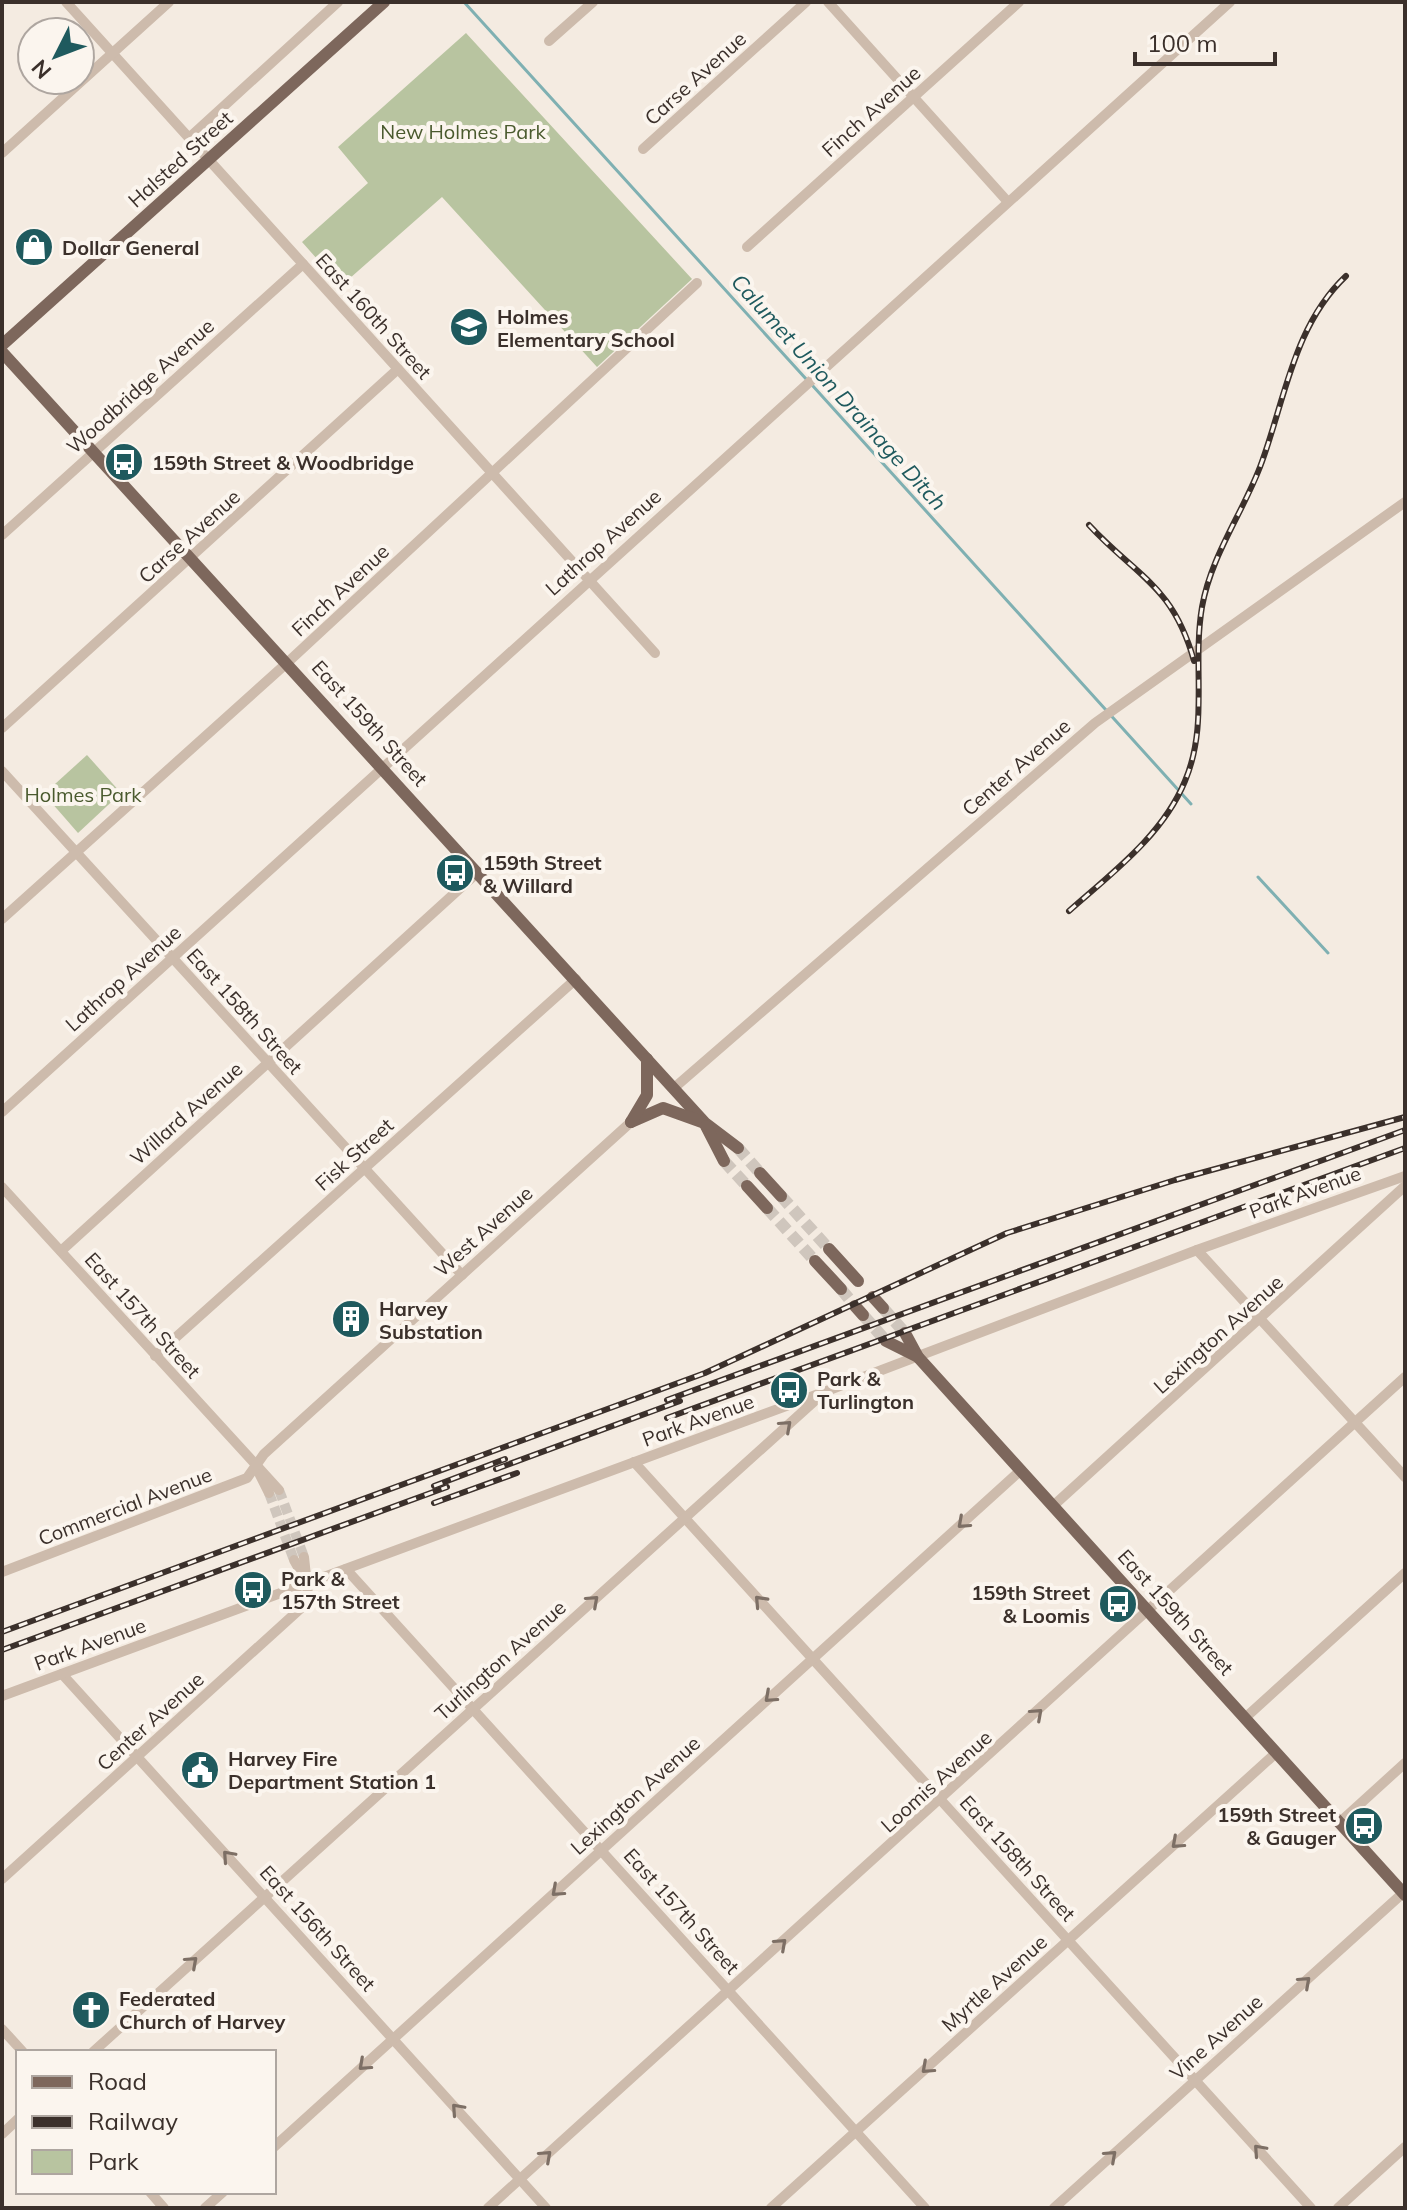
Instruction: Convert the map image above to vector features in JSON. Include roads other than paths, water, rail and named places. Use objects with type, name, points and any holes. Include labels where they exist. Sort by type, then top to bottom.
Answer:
[{"type":"main road","name":"Halsted Street","points":[[2,345],[384,2]]},
{"type":"main road","name":"East 159th Street","points":[[2,352],[288,662],[705,1123],[738,1148]]},
{"type":"main road","points":[[631,1122],[647,1095],[647,1059]]},
{"type":"main road","points":[[631,1122],[663,1108],[705,1123]]},
{"type":"main road","name":"East 159th Street","points":[[705,1123],[724,1161]]},
{"type":"main road","points":[[760,1173],[781,1196]]},
{"type":"main road","points":[[747,1186],[767,1208]]},
{"type":"main road","points":[[829,1249],[858,1281]]},
{"type":"main road","points":[[815,1261],[841,1289]]},
{"type":"main road","points":[[873,1297],[883,1308]]},
{"type":"main road","name":"East 159th Street","points":[[905,1333],[918,1357],[1404,1894]]},
{"type":"main road","name":"East 159th Street","points":[[886,1341],[918,1357]]},
{"type":"street","name":"East 160th Street","points":[[66,2],[655,653]]},
{"type":"street","points":[[2,153],[169,2]]},
{"type":"street","name":"Halsted Street","points":[[189,138],[338,2]]},
{"type":"street","points":[[549,41],[593,2]]},
{"type":"street","name":"Carse Avenue","points":[[643,149],[806,2]]},
{"type":"street","points":[[828,2],[1008,202]]},
{"type":"street","name":"Finch Avenue","points":[[747,247],[1019,2]]},
{"type":"street","points":[[1213,2],[1221,11]]},
{"type":"street","name":"Lathrop Avenue","points":[[2,1112],[1230,2]]},
{"type":"street","name":"Woodbridge Avenue","points":[[2,535],[303,264]]},
{"type":"street","name":"Finch Avenue","points":[[2,919],[288,662],[697,283]]},
{"type":"street","name":"Carse Avenue","points":[[2,728],[398,369]]},
{"type":"street","name":"Center Avenue","points":[[674,1088],[1095,723],[1405,502]]},
{"type":"street","name":"East 158th Street","points":[[2,771],[462,1275]]},
{"type":"street","name":"Willard Avenue","points":[[61,1251],[478,872]]},
{"type":"street","name":"Fisk Street","points":[[155,1356],[576,979]]},
{"type":"street","name":"West Avenue","points":[[256,1467],[264,1454],[631,1122]]},
{"type":"street","name":"Park Avenue","points":[[2,1696],[918,1357],[1197,1250],[1405,1176]]},
{"type":"street","name":"Lexington Avenue","points":[[1053,1506],[1405,1186]]},
{"type":"street","name":"East 157th Street","points":[[2,1187],[256,1467],[274,1492]]},
{"type":"street","points":[[1197,1250],[1405,1477]]},
{"type":"street","name":"Loomis Avenue","points":[[488,2208],[1405,1377]]},
{"type":"street","name":"Turlington Avenue","points":[[95,2050],[824,1392]]},
{"type":"street","name":"East 158th Street","points":[[634,1462],[1311,2208]]},
{"type":"street","name":"Commercial Avenue","points":[[2,1572],[247,1478],[256,1467]]},
{"type":"street","name":"Lexington Avenue","points":[[276,2145],[1021,1470]]},
{"type":"street","points":[[299,1559],[306,1583]]},
{"type":"street","name":"East 157th Street","points":[[346,1569],[925,2208]]},
{"type":"street","points":[[1245,1718],[1405,1573]]},
{"type":"street","name":"Center Avenue","points":[[2,1879],[300,1609],[308,1595],[306,1583]]},
{"type":"street","name":"East 156th Street","points":[[62,1674],[546,2208]]},
{"type":"street","name":"Myrtle Avenue","points":[[771,2208],[1276,1753]]},
{"type":"street","points":[[1339,1823],[1405,1763]]},
{"type":"street","name":"Vine Avenue","points":[[1054,2208],[1404,1894]]},
{"type":"street","points":[[2,2029],[21,2050]]},
{"type":"street","points":[[1338,2208],[1405,2147]]},
{"type":"street","points":[[205,2208],[221,2194]]},
{"type":"waterway","name":"Calumet Union Drainage Ditch","points":[[464,2],[807,380]]},
{"type":"waterway","name":"Calumet Union Drainage Ditch","points":[[812,385],[1191,804]]},
{"type":"waterway","name":"Calumet Union Drainage Ditch","points":[[1258,877],[1328,953]]},
{"type":"tunnel","points":[[738,1148],[760,1173]]},
{"type":"tunnel","points":[[724,1161],[747,1186]]},
{"type":"tunnel","points":[[781,1196],[829,1249]]},
{"type":"tunnel","points":[[767,1208],[815,1261]]},
{"type":"tunnel","points":[[841,1289],[855,1306]]},
{"type":"tunnel","points":[[883,1308],[905,1333]]},
{"type":"tunnel","points":[[863,1315],[886,1341]]},
{"type":"tunnel","points":[[279,1490],[304,1557]]},
{"type":"tunnel","points":[[269,1493],[294,1560]]},
{"type":"railway","points":[[1069,911],[1150,836],[1164,819],[1185,781],[1196,738],[1199,629],[1206,588],[1260,467],[1302,341],[1328,296],[1346,276]]},
{"type":"railway","points":[[1089,525],[1164,598],[1185,635],[1194,661]]},
{"type":"railway","points":[[2,1632],[705,1373],[1007,1233],[1175,1180],[1405,1117]]},
{"type":"railway","points":[[667,1400],[1405,1130]]},
{"type":"railway","points":[[667,1418],[1405,1148]]},
{"type":"railway","points":[[496,1469],[680,1401]]},
{"type":"railway","points":[[434,1486],[505,1459]]},
{"type":"railway","points":[[434,1503],[517,1473]]},
{"type":"railway","points":[[2,1650],[447,1487]]},
{"type":"place","name":"Dollar General","points":[[34,247]]},
{"type":"place","name":"Holmes Elementary School","points":[[469,327]]},
{"type":"place","name":"159th Street & Woodbridge","points":[[124,462]]},
{"type":"place","name":"159th Street & Willard","points":[[455,873]]},
{"type":"place","name":"Harvey Substation","points":[[351,1319]]},
{"type":"place","name":"Park & Turlington","points":[[789,1390]]},
{"type":"place","name":"Park & 157th Street","points":[[253,1590]]},
{"type":"place","name":"159th Street & Loomis","points":[[1118,1604]]},
{"type":"place","name":"Harvey Fire Department Station 1","points":[[200,1770]]},
{"type":"place","name":"159th Street & Gauger","points":[[1364,1826]]},
{"type":"place","name":"Federated Church of Harvey","points":[[91,2010]]},
{"type":"park label","name":"New Holmes Park","points":[[463,131]]},
{"type":"park label","name":"Holmes Park","points":[[83,794]]}]
